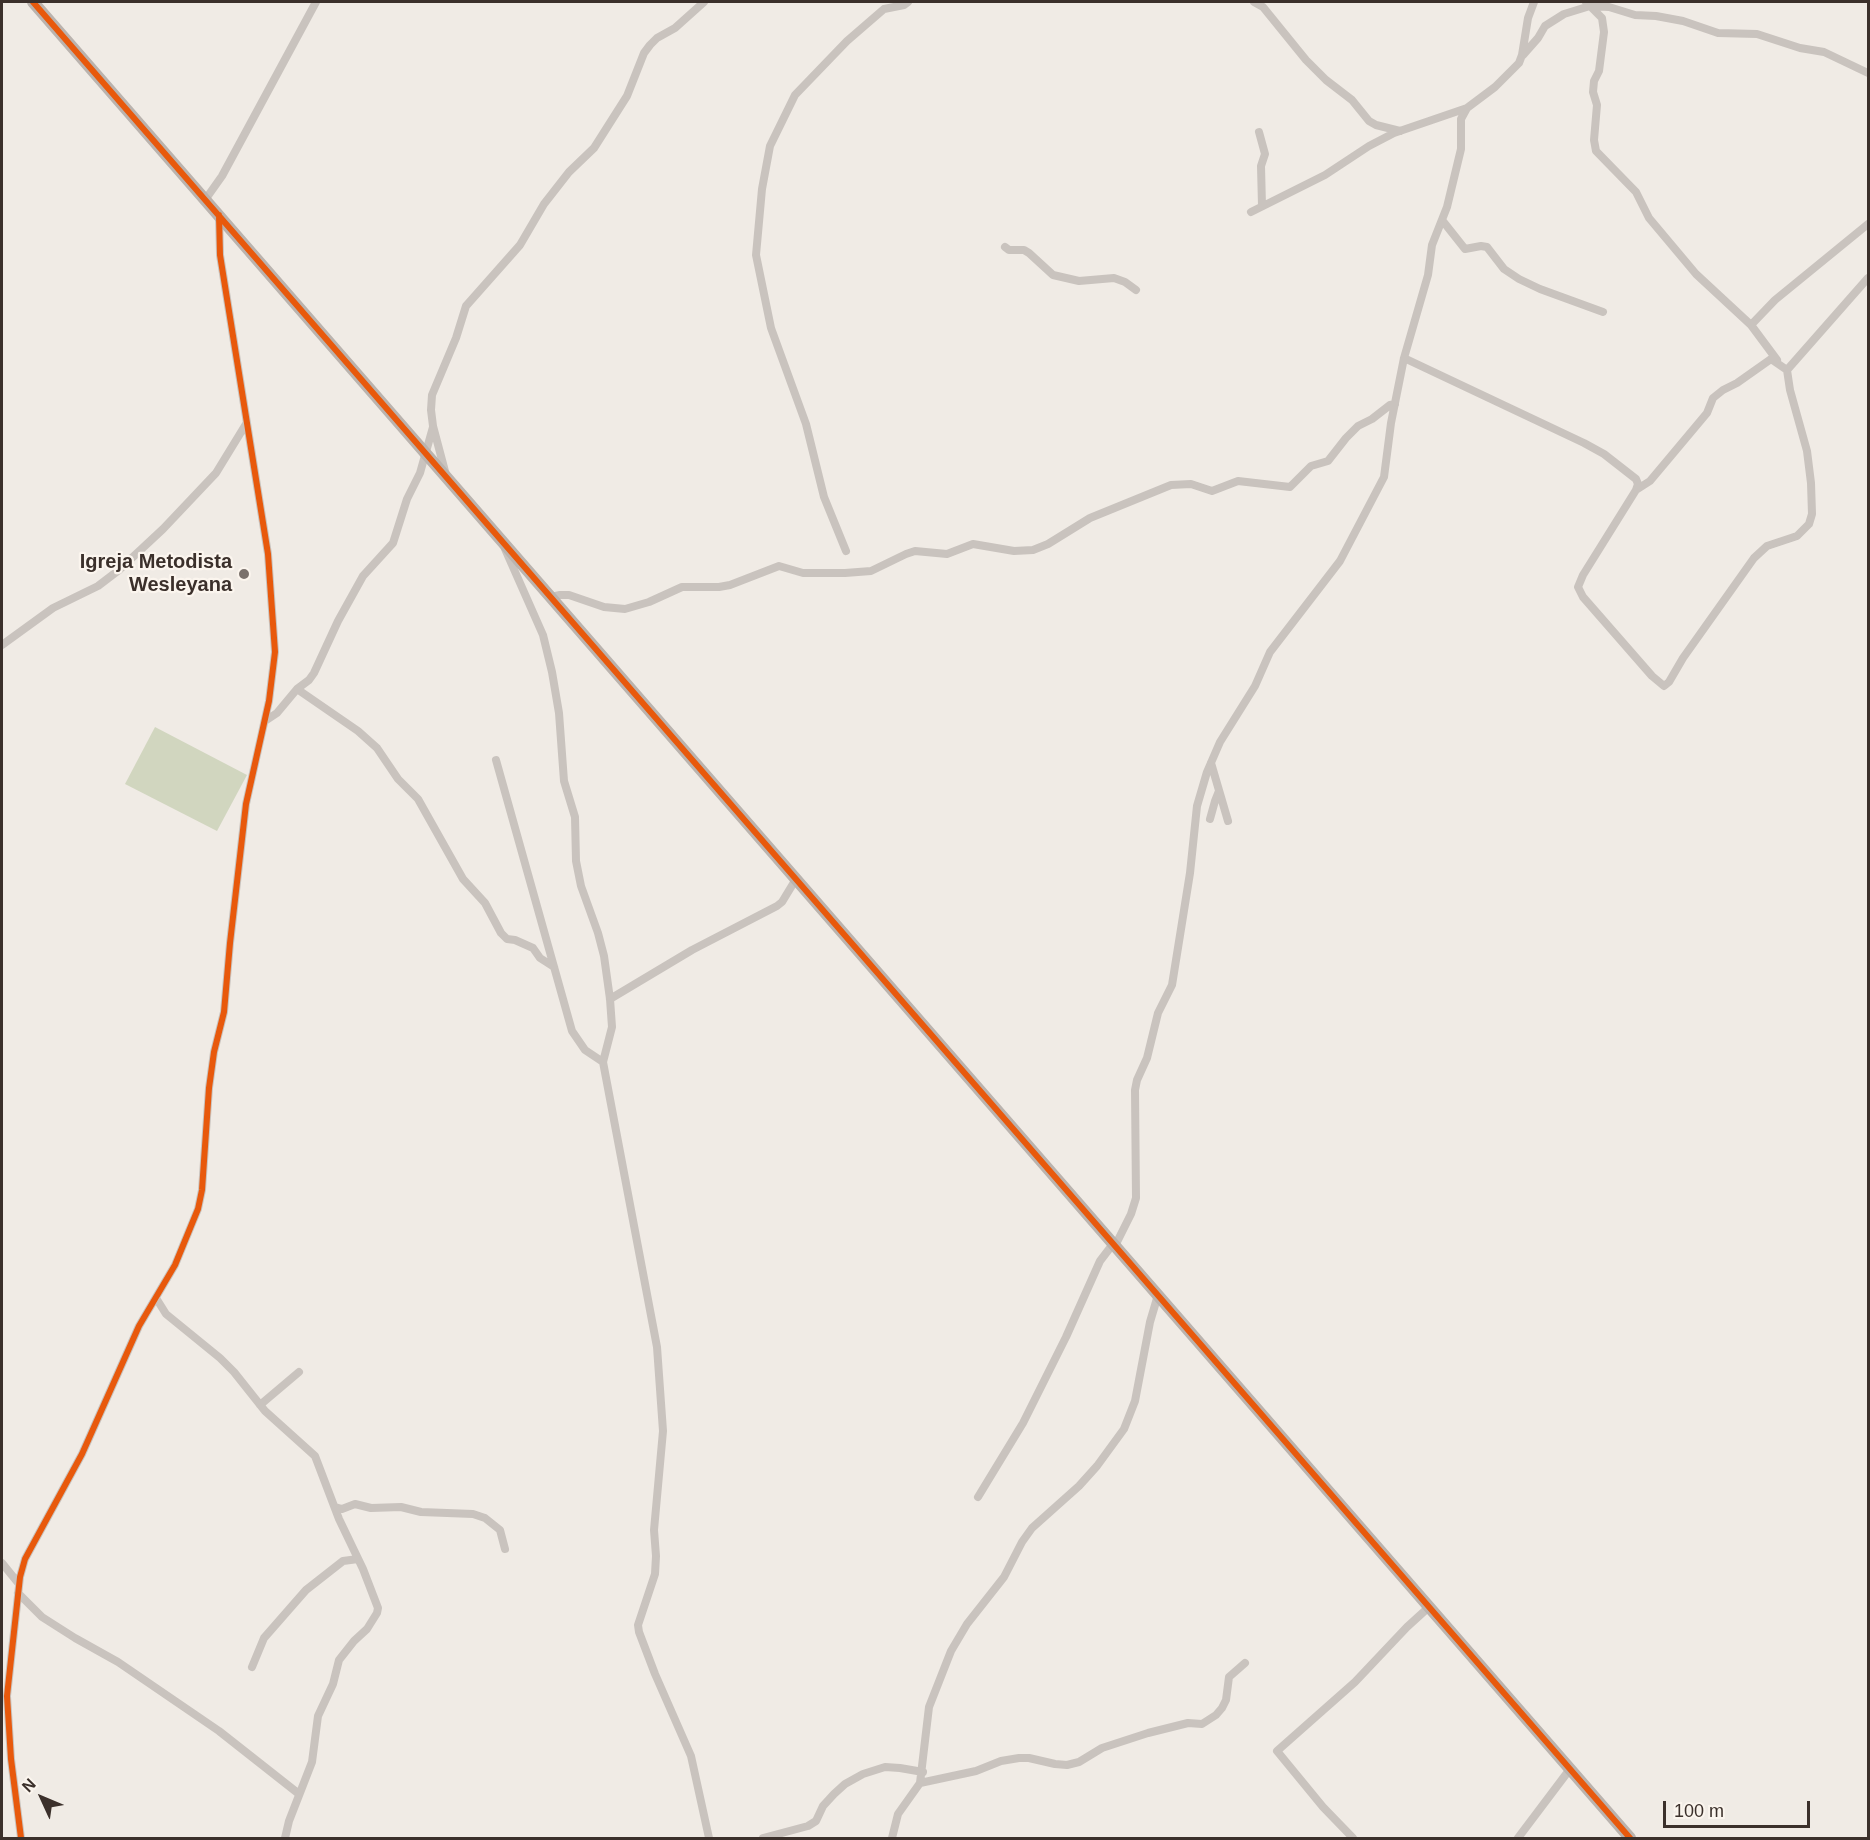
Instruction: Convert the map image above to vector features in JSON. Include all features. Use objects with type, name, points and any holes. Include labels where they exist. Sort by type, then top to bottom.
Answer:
[{"type":"street","points":[[33,2],[1630,1839]]},
{"type":"street","points":[[205,200],[222,176],[316,2]]},
{"type":"street","points":[[447,477],[431,410],[432,395],[456,338],[466,306],[519,245],[544,204],[568,172],[594,148],[627,96],[644,53],[650,45],[657,38],[675,28],[704,2]]},
{"type":"street","points":[[846,551],[824,497],[806,424],[771,328],[756,255],[762,189],[770,146],[795,95],[846,41],[884,9],[908,2]]},
{"type":"street","points":[[1254,2],[1266,4],[1305,60],[1352,100],[1369,121],[1401,131]]},
{"type":"street","points":[[1522,55],[1528,18],[1534,2]]},
{"type":"street","points":[[1404,358],[1584,443],[1604,454],[1636,479],[1638,484],[1636,490],[1583,575],[1578,587],[1582,597],[1652,676],[1664,686],[1754,558],[1767,546],[1797,536],[1809,524],[1812,514],[1807,452],[1790,390],[1787,370],[1779,363],[1751,325],[1696,274],[1649,218],[1636,192],[1596,151],[1594,140],[1597,105],[1593,92],[1594,81],[1599,71],[1604,32],[1602,18],[1588,4]]},
{"type":"street","points":[[1251,212],[1325,175],[1368,146],[1401,131],[1467,108],[1511,72],[1545,26],[1563,14],[1588,4],[1609,7],[1635,15],[1683,21],[1718,33],[1757,34],[1800,48],[1824,52],[1869,74]]},
{"type":"street","points":[[978,1497],[1023,1423],[1066,1337],[1100,1261],[1114,1245],[1131,1215],[1136,1198],[1135,1090],[1137,1080],[1148,1058],[1158,1013],[1172,985],[1190,873],[1197,806],[1220,742],[1255,686],[1270,652],[1340,561],[1384,477],[1404,358],[1428,275],[1432,245],[1442,220],[1461,149],[1461,119],[1467,108]]},
{"type":"street","points":[[1259,132],[1265,154],[1261,166],[1262,206]]},
{"type":"street","points":[[21,1839],[10,1759],[7,1696],[19,1588],[26,1559],[82,1454],[139,1326],[175,1265],[198,1209],[202,1190],[209,1088],[214,1052],[224,1012],[246,804],[265,721],[275,652],[273,604],[258,486],[220,255],[219,215]]},
{"type":"street","points":[[1442,220],[1465,249],[1481,246],[1487,248],[1504,269],[1519,279],[1603,312]]},
{"type":"street","points":[[1751,325],[1775,300],[1869,224]]},
{"type":"street","points":[[1005,247],[1009,250],[1024,250],[1053,275],[1079,280],[1114,278],[1137,290]]},
{"type":"street","points":[[1787,370],[1869,278]]},
{"type":"street","points":[[1636,490],[1650,481],[1707,413],[1713,398],[1771,359],[1779,363]]},
{"type":"street","points":[[551,597],[569,595],[604,607],[625,609],[649,602],[682,587],[730,585],[779,566],[803,573],[845,573],[871,571],[906,554],[915,552],[947,554],[974,544],[1014,550],[1033,550],[1048,544],[1090,518],[1171,485],[1191,484],[1212,491],[1238,481],[1290,487],[1311,466],[1328,461],[1358,426],[1395,404]]},
{"type":"street","points":[[2,645],[53,608],[98,586],[119,570],[163,529],[216,472],[246,424]]},
{"type":"street","points":[[265,721],[277,713],[297,689],[309,680],[363,576],[393,543],[407,499],[422,468],[434,426]]},
{"type":"street","points":[[422,468],[438,467]]},
{"type":"street","points":[[502,541],[543,635],[552,672],[559,713],[564,782],[575,817],[576,861],[581,886],[604,956],[610,999],[612,1027],[603,1062],[657,1347],[663,1431],[654,1530],[655,1574],[638,1625],[655,1674],[691,1756],[709,1839]]},
{"type":"street","points":[[297,689],[358,731],[377,748],[398,779],[418,799],[463,879],[485,903],[501,933],[507,939],[532,948],[540,958],[554,968]]},
{"type":"street","points":[[496,760],[543,923],[563,1003],[575,1036],[585,1050],[603,1062]]},
{"type":"street","points":[[1211,763],[1228,821]]},
{"type":"street","points":[[1210,819],[1219,791]]},
{"type":"street","points":[[610,999],[692,950],[777,906],[796,879]]},
{"type":"street","points":[[892,1839],[898,1814],[920,1783],[929,1707],[951,1651],[967,1624],[1004,1577],[1032,1528],[1079,1486],[1124,1429],[1135,1401],[1150,1322],[1158,1295]]},
{"type":"street","points":[[156,1298],[166,1314],[234,1372],[260,1405],[315,1456],[374,1598],[377,1613],[367,1629],[339,1660],[333,1684],[318,1716],[312,1762],[285,1839]]},
{"type":"street","points":[[260,1405],[299,1372]]},
{"type":"street","points":[[335,1507],[342,1509],[355,1504],[371,1508],[401,1507],[421,1512],[473,1514],[485,1518],[500,1530],[505,1549]]},
{"type":"street","points":[[252,1667],[261,1644],[270,1630],[306,1590],[343,1561],[351,1545]]},
{"type":"street","points":[[343,1561],[358,1559]]},
{"type":"street","points":[[2,1563],[42,1617],[118,1662],[201,1719],[299,1794]]},
{"type":"street","points":[[1353,1839],[1277,1751],[1355,1682],[1429,1607]]},
{"type":"street","points":[[920,1783],[976,1771],[1001,1761],[1019,1758],[1067,1765],[1078,1762],[1102,1748],[1148,1732],[1188,1723],[1202,1724],[1222,1708],[1226,1700],[1229,1677],[1245,1663]]},
{"type":"street","points":[[763,1839],[808,1826],[816,1821],[823,1806],[840,1789],[863,1774],[885,1767],[923,1772]]},
{"type":"street","points":[[1518,1839],[1570,1769]]},
{"type":"green space","points":[[155,727],[247,775],[217,831],[125,784]]},
{"type":"cycle path","points":[[33,2],[1630,1838]]},
{"type":"cycle path","points":[[21,1838],[11,1759],[7,1696],[20,1577],[25,1559],[82,1454],[139,1326],[175,1265],[198,1209],[202,1190],[209,1088],[214,1052],[224,1012],[246,804],[269,701],[275,652],[268,554],[220,255],[219,215]]},
{"type":"place","name":"Igreja Metodista Wesleyana","points":[[244,574]]}]
